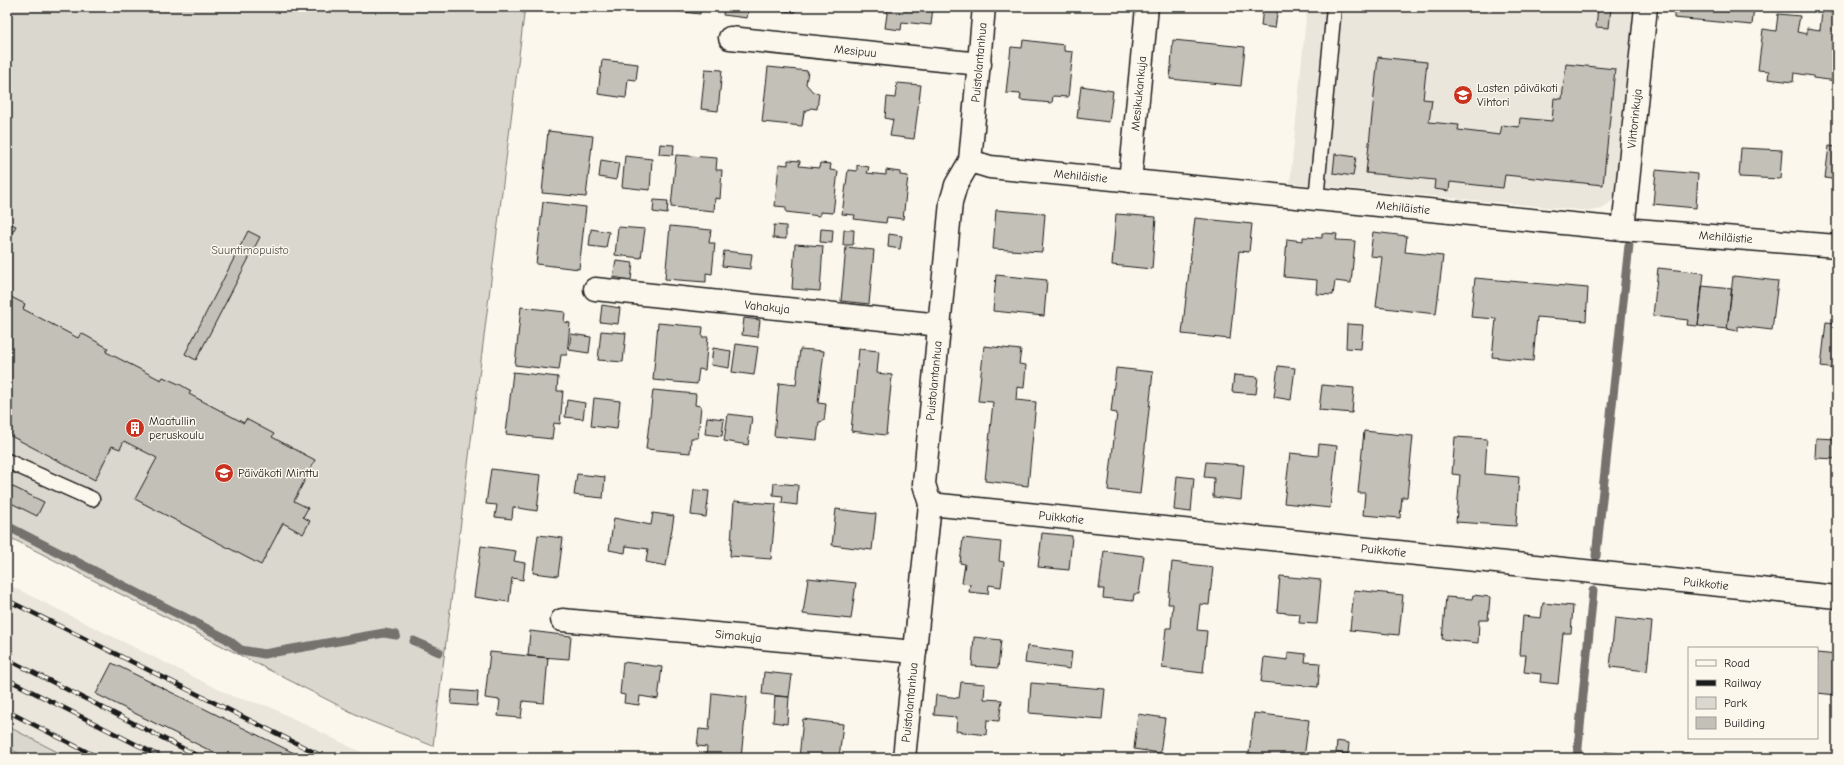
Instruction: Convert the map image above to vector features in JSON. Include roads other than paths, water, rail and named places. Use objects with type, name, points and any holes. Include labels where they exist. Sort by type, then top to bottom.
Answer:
[{"type":"street","name":"Puistolantanhua","points":[[904,758],[930,504],[924,484],[951,202],[956,185],[970,161],[984,7]]},
{"type":"street","name":"Mesikukankuja","points":[[1130,181],[1147,7]]},
{"type":"street","name":"Vihtorinkuja","points":[[1623,229],[1646,7]]},
{"type":"street","name":"Mesipuu","points":[[730,38],[980,64]]},
{"type":"street","name":"Mehiläistie","points":[[970,161],[990,167],[1316,200],[1623,229],[1837,246]]},
{"type":"street","name":"Vahakuja","points":[[594,289],[940,325]]},
{"type":"street","name":"Puikkotie","points":[[930,504],[1837,597]]},
{"type":"street","name":"Simakuja","points":[[562,620],[915,652]]},
{"type":"lane","points":[[1316,200],[1334,7]]},
{"type":"lane","points":[[7,461],[92,500]]},
{"type":"waterway","points":[[1596,556],[1629,245]]},
{"type":"waterway","points":[[7,526],[227,639],[241,650],[264,654],[384,633],[396,635]]},
{"type":"waterway","points":[[1577,758],[1593,591]]},
{"type":"waterway","points":[[414,641],[439,652]]},
{"type":"railway","points":[[7,600],[326,758]]},
{"type":"railway","points":[[7,659],[202,758]]},
{"type":"railway","points":[[7,679],[163,758]]},
{"type":"railway","points":[[7,711],[99,758]]},
{"type":"place","name":"Lasten päiväkoti Vihtori","points":[[1463,95]]},
{"type":"place","name":"Maatullin peruskoulu","points":[[135,428]]},
{"type":"place","name":"Päiväkoti Minttu","points":[[224,473]]},
{"type":"park label","name":"Suuntimopuisto","points":[[250,250]]}]
